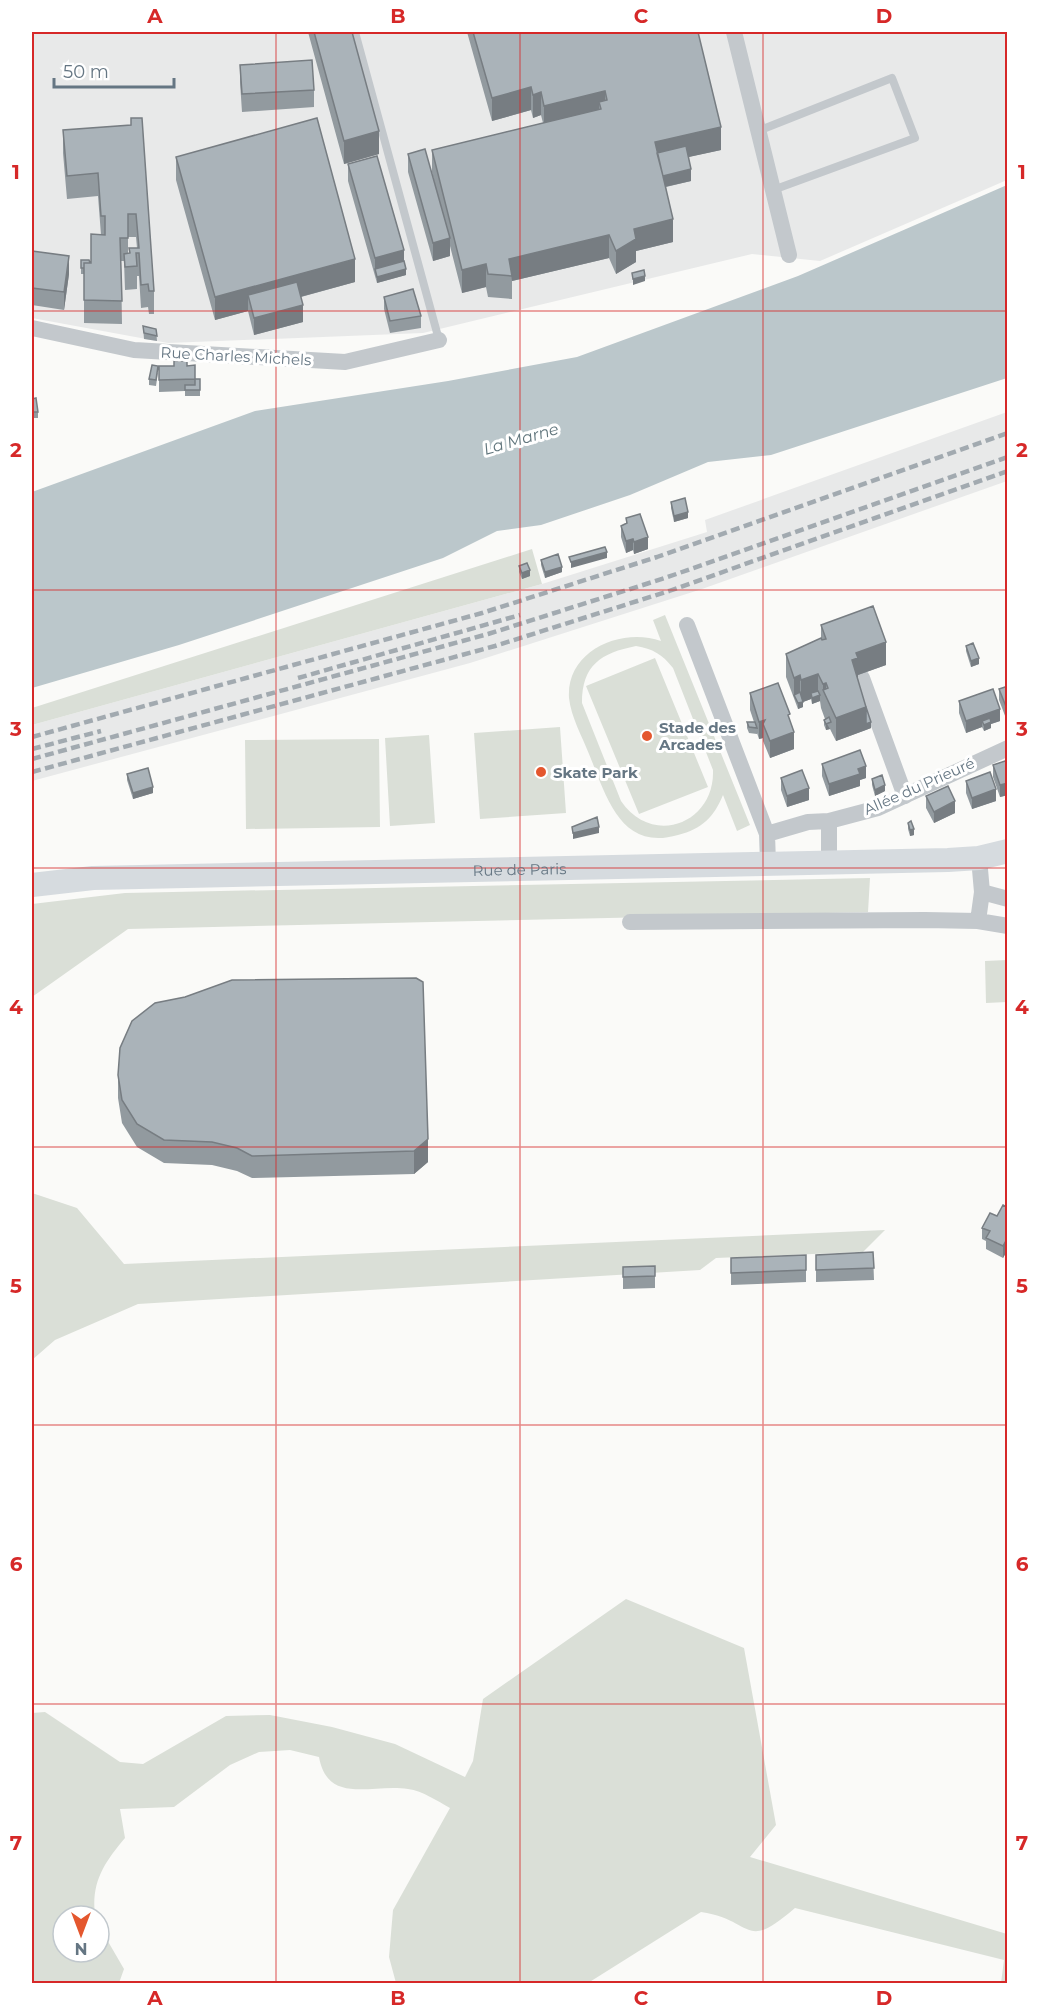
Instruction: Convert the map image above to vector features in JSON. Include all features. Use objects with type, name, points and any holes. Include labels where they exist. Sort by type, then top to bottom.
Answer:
[{"type":"main road","name":"Rue de Paris","points":[[32,885],[93,878],[979,858],[1008,851]]},
{"type":"street","points":[[734,32],[789,255]]},
{"type":"street","name":"Rue Charles Michels","points":[[32,328],[134,350],[345,362],[439,340]]},
{"type":"street","points":[[687,625],[767,834],[768,862]]},
{"type":"street","points":[[862,678],[905,796]]},
{"type":"street","name":"Allée du Prieuré","points":[[767,834],[808,822],[829,821],[878,808],[1008,748]]},
{"type":"street","points":[[829,821],[829,862]]},
{"type":"street","points":[[978,921],[982,892],[979,858]]},
{"type":"street","points":[[982,892],[1008,899]]},
{"type":"street","points":[[630,922],[978,921],[1008,926]]},
{"type":"lane","points":[[355,32],[439,340]]},
{"type":"lane","points":[[758,131],[892,78],[915,138],[773,190]]},
{"type":"shaded area","points":[[32,32],[1007,32],[1007,180],[820,261],[752,254],[423,333],[168,343],[32,318]]},
{"type":"shaded area","points":[[1007,412],[1007,481],[702,589],[470,663],[32,781],[32,725],[542,584],[707,532],[705,520]]},
{"type":"shaded area","points":[[532,549],[542,584],[32,725],[32,708]]},
{"type":"shaded area","points":[[665,615],[750,825],[737,831],[723,795],[716,810],[706,821],[678,835],[658,838],[642,835],[629,828],[609,802],[577,726],[569,698],[570,681],[577,667],[599,646],[614,640],[646,637],[661,641],[653,620]],"holes":[[[636,646],[661,656],[673,668],[713,770],[711,789],[704,804],[693,816],[679,823],[664,826],[649,823],[634,815],[621,801],[582,703],[586,679],[596,663],[613,653]]]},
{"type":"shaded area","name":"Stade des Arcades","points":[[655,658],[708,787],[639,814],[586,686]]},
{"type":"shaded area","points":[[560,727],[566,813],[480,819],[474,733]]},
{"type":"shaded area","points":[[429,735],[435,823],[390,826],[385,738]]},
{"type":"shaded area","points":[[379,739],[380,827],[246,829],[245,740]]},
{"type":"shaded area","points":[[870,878],[868,912],[128,929],[32,997],[32,904],[125,893]]},
{"type":"shaded area","points":[[1007,960],[1007,1002],[986,1003],[985,961]]},
{"type":"shaded area","points":[[32,1193],[77,1208],[124,1264],[885,1230],[863,1252],[716,1258],[700,1270],[138,1304],[55,1340],[32,1360]]},
{"type":"shaded area","points":[[626,1599],[744,1648],[776,1825],[750,1857],[1007,1934],[1007,1983],[1001,1983],[1004,1960],[795,1908],[766,1929],[757,1931],[701,1912],[588,1983],[396,1983],[389,1957],[393,1910],[450,1808],[414,1790],[342,1787],[332,1782],[324,1772],[319,1757],[290,1750],[259,1752],[230,1765],[174,1807],[120,1809],[125,1838],[105,1865],[97,1883],[94,1904],[51,1904],[51,1964],[111,1964],[111,1947],[124,1969],[119,1983],[32,1983],[32,1713],[45,1712],[120,1762],[143,1764],[226,1716],[270,1715],[332,1727],[395,1744],[465,1777],[473,1761],[483,1699]]},
{"type":"water","name":"La Marne","points":[[1007,185],[1007,378],[771,455],[708,462],[630,495],[541,525],[497,531],[443,558],[179,645],[32,688],[32,492],[255,411],[448,381],[577,357],[798,276]]},
{"type":"building","points":[[314,32],[352,32],[379,131],[344,141]]},
{"type":"building","points":[[473,32],[698,32],[721,127],[655,142],[673,219],[634,229],[636,239],[616,251],[609,235],[509,259],[512,276],[488,274],[486,264],[462,270],[432,150],[601,109],[599,102],[607,100],[605,91],[544,106],[541,92],[533,95],[531,87],[492,98]]},
{"type":"building","points":[[312,60],[314,90],[242,94],[240,65]]},
{"type":"building","points":[[131,118],[142,118],[154,291],[149,291],[148,284],[141,285],[139,253],[136,253],[137,266],[125,267],[124,254],[130,253],[129,248],[139,248],[136,214],[128,214],[128,238],[120,238],[122,301],[84,300],[84,263],[91,263],[91,234],[105,235],[105,216],[101,216],[98,173],[67,176],[63,130],[131,125]]},
{"type":"building","points":[[317,118],[355,259],[215,297],[176,157]]},
{"type":"building","points":[[686,146],[691,169],[663,176],[657,153]]},
{"type":"building","points":[[425,149],[450,238],[433,243],[408,154]]},
{"type":"building","points":[[377,156],[404,250],[375,258],[348,164]]},
{"type":"building","points":[[32,251],[69,256],[64,292],[32,288]]},
{"type":"building","points":[[81,260],[89,260],[90,263],[84,263],[84,268],[81,268]]},
{"type":"building","points":[[404,261],[406,269],[377,277],[375,269]]},
{"type":"building","points":[[644,270],[645,276],[633,279],[632,273]]},
{"type":"building","points":[[297,282],[303,305],[254,318],[248,295]]},
{"type":"building","points":[[413,289],[421,316],[390,321],[384,297]]},
{"type":"building","points":[[143,326],[156,329],[157,336],[144,333]]},
{"type":"building","points":[[174,361],[187,361],[187,366],[195,365],[195,379],[159,380],[159,366],[174,366]]},
{"type":"building","points":[[152,365],[158,366],[156,380],[149,379]]},
{"type":"building","points":[[195,379],[200,379],[200,390],[185,390],[185,385],[195,385]]},
{"type":"building","points":[[36,398],[38,412],[32,412],[32,399]]},
{"type":"building","points":[[685,498],[688,512],[674,516],[671,502]]},
{"type":"building","points":[[640,514],[648,537],[634,542],[633,539],[626,541],[621,526],[627,523],[626,518]]},
{"type":"building","points":[[605,547],[607,552],[571,562],[569,557]]},
{"type":"building","points":[[558,554],[562,567],[545,572],[541,560]]},
{"type":"building","points":[[527,563],[530,570],[522,573],[519,566]]},
{"type":"building","points":[[873,606],[886,642],[856,653],[858,658],[852,660],[866,707],[836,718],[823,690],[828,688],[826,683],[823,684],[818,674],[801,680],[800,675],[794,678],[786,654],[821,638],[826,639],[821,625]]},
{"type":"building","points":[[973,643],[979,658],[971,661],[966,646]]},
{"type":"building","points":[[778,683],[794,732],[770,741],[763,724],[765,720],[759,722],[750,693]]},
{"type":"building","points":[[1008,686],[1008,709],[1007,709],[999,689]]},
{"type":"building","points":[[993,689],[1000,709],[966,721],[959,701]]},
{"type":"building","points":[[818,691],[820,695],[812,698],[811,693]]},
{"type":"building","points":[[800,692],[803,702],[798,703],[794,695]]},
{"type":"building","points":[[866,707],[871,722],[866,724]]},
{"type":"building","points":[[829,717],[831,722],[826,724],[824,720]]},
{"type":"building","points":[[990,718],[991,722],[984,725],[982,721]]},
{"type":"building","points":[[747,722],[755,722],[757,728],[749,727]]},
{"type":"building","points":[[860,750],[866,766],[858,769],[860,774],[829,784],[822,764]]},
{"type":"building","points":[[1008,760],[1008,783],[1000,785],[993,765]]},
{"type":"building","points":[[148,768],[153,787],[133,793],[127,774]]},
{"type":"building","points":[[802,770],[809,788],[787,796],[781,778]]},
{"type":"building","points":[[990,772],[996,789],[972,798],[966,781]]},
{"type":"building","points":[[882,775],[885,785],[875,790],[872,779]]},
{"type":"building","points":[[948,786],[955,801],[934,812],[926,796]]},
{"type":"building","points":[[597,817],[599,827],[573,833],[572,827]]},
{"type":"building","points":[[911,821],[914,829],[910,830],[908,823]]},
{"type":"building","points":[[416,978],[423,982],[428,1139],[414,1151],[252,1156],[237,1148],[212,1142],[164,1140],[137,1124],[122,1100],[118,1075],[120,1048],[132,1021],[155,1003],[185,997],[232,980]]},
{"type":"building","points":[[1003,1205],[1008,1208],[1008,1237],[1003,1246],[986,1238],[990,1231],[982,1228],[990,1213],[997,1216]]},
{"type":"building","points":[[873,1252],[874,1268],[816,1270],[816,1255]]},
{"type":"building","points":[[806,1255],[806,1270],[731,1273],[731,1258]]},
{"type":"building","points":[[655,1266],[655,1276],[623,1277],[623,1267]]},
{"type":"railway","points":[[32,737],[482,613],[657,557],[1008,433]]},
{"type":"railway","points":[[32,759],[488,634],[665,578],[1008,457]]},
{"type":"railway","points":[[32,772],[495,646],[669,591],[1008,471]]},
{"type":"railway","points":[[298,678],[520,615]]},
{"type":"railway","points":[[32,749],[101,731]]},
{"type":"place","name":"Stade des Arcades","points":[[647,736]]},
{"type":"place","name":"Skate Park","points":[[541,772]]}]
